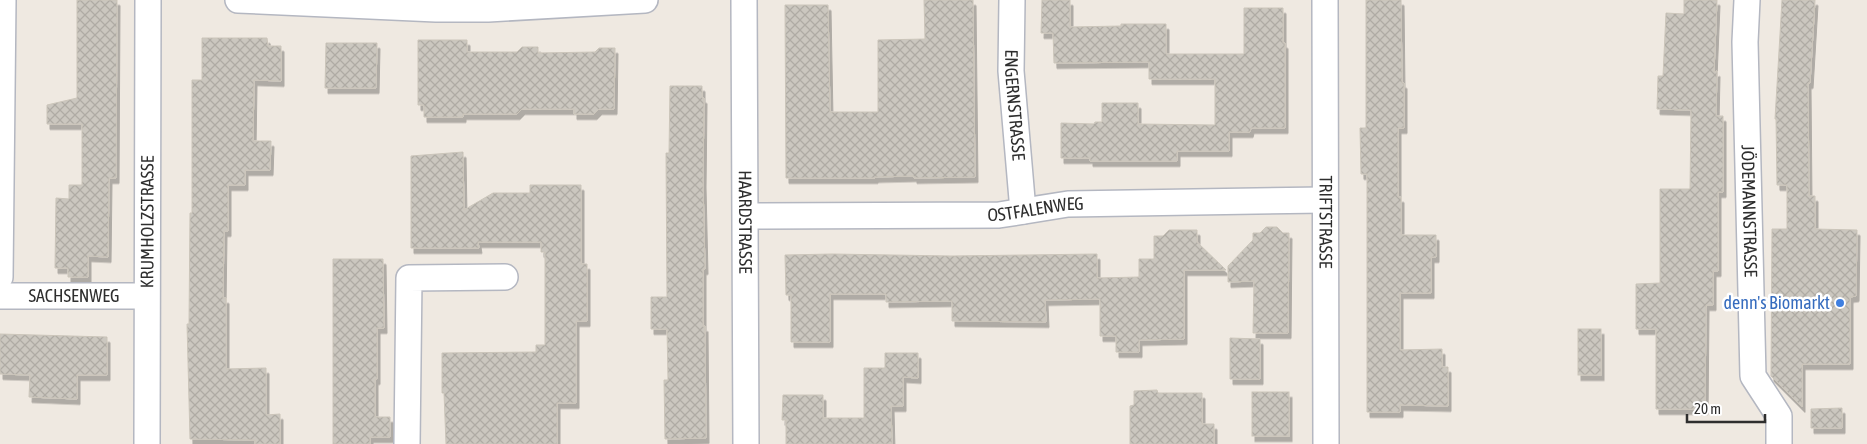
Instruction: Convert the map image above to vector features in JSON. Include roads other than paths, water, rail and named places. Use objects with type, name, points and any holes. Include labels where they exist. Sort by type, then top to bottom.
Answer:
[{"type":"street","points":[[0,277],[3,0]]},
{"type":"street","name":"KRUMHOLZSTRASSE","points":[[146,444],[148,0]]},
{"type":"street","points":[[238,0],[436,9],[488,9],[645,0]]},
{"type":"street","name":"HAARDSTRASSE","points":[[744,0],[746,444]]},
{"type":"street","name":"ENGERNSTRASSE","points":[[1012,0],[1011,71],[1023,211]]},
{"type":"street","name":"TRIFTSTRASSE","points":[[1325,0],[1326,444]]},
{"type":"street","name":"JÖDEMANNSTRASSE","points":[[1747,0],[1745,42],[1753,376],[1778,416],[1779,444]]},
{"type":"street","name":"OSTFALENWEG","points":[[746,216],[999,215],[1068,204],[1324,200]]},
{"type":"street","points":[[406,444],[409,278],[504,277]]},
{"type":"street","name":"SACHSENWEG","points":[[0,296],[146,296]]},
{"type":"place","name":"denn's Biomarkt","points":[[1840,303]]}]
